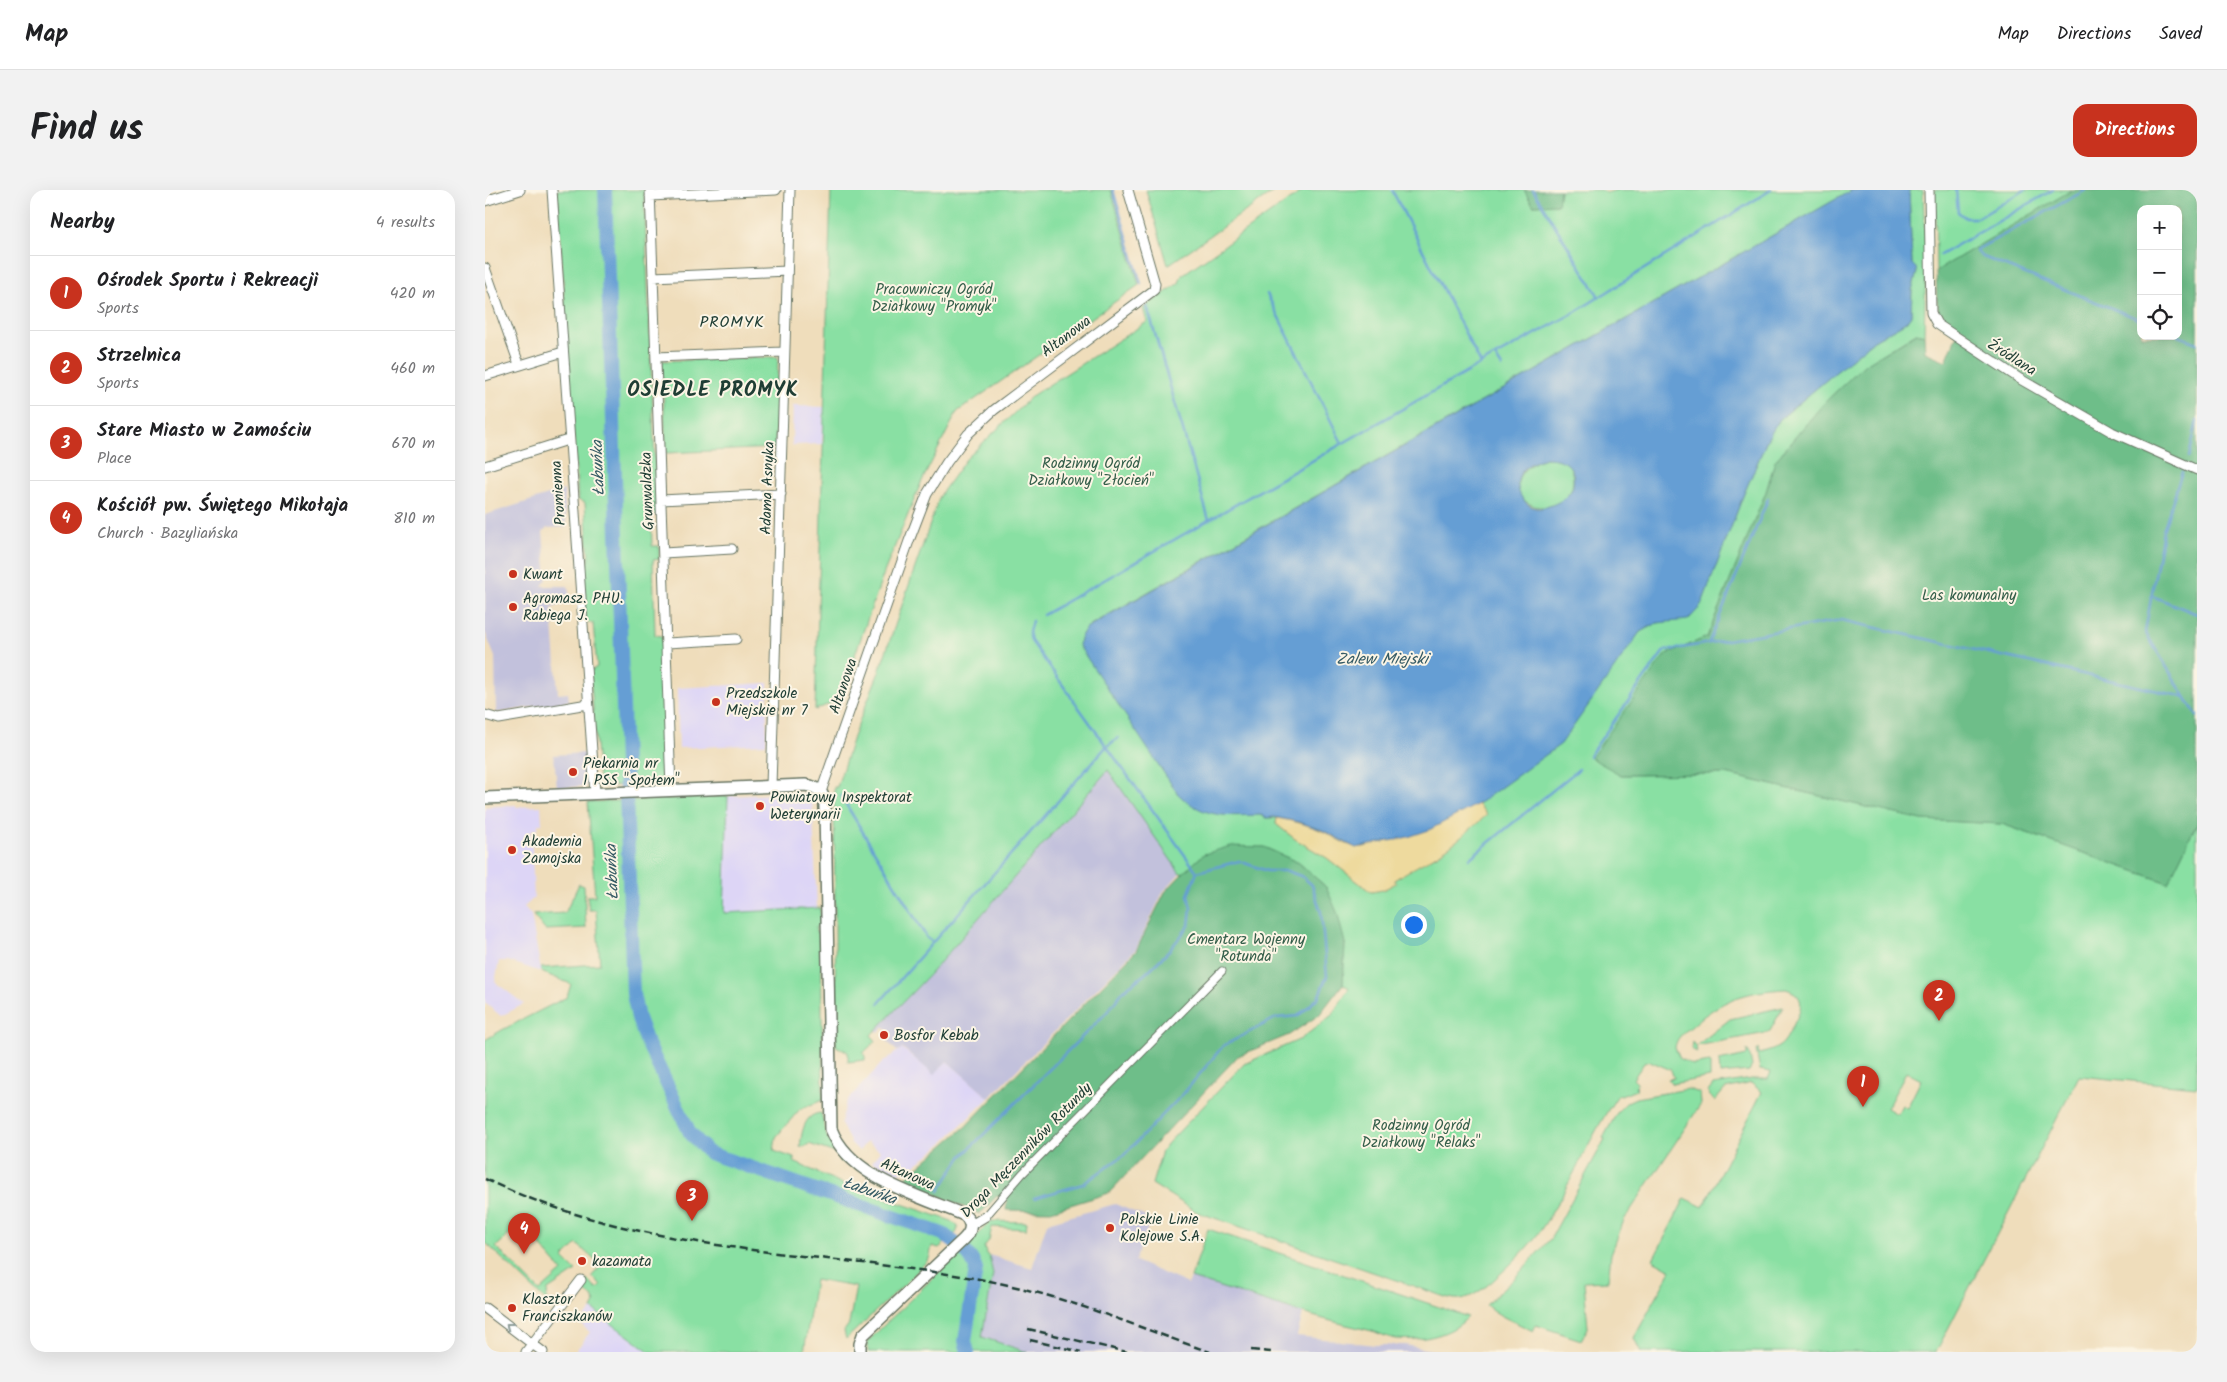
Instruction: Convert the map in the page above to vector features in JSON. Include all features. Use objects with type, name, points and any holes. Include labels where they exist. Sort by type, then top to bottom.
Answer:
[{"type":"street","points":[[485,201],[519,190]]},
{"type":"street","name":"Promienna","points":[[551,190],[595,793]]},
{"type":"street","points":[[650,193],[776,190]]},
{"type":"street","name":"Adama Asnyka","points":[[771,786],[790,190]]},
{"type":"street","name":"Altanowa","points":[[971,1225],[969,1219],[964,1215],[869,1172],[851,1157],[836,1139],[831,1129],[825,808],[821,792],[909,541],[927,494],[943,468],[968,434],[994,410],[1154,290],[1155,284],[1128,190]]},
{"type":"street","name":"Źródlana","points":[[1929,190],[1932,266],[1931,313],[1937,324],[2020,379],[2112,432],[2197,470]]},
{"type":"street","name":"Grunwaldzka","points":[[650,193],[671,790]]},
{"type":"street","points":[[485,268],[519,364]]},
{"type":"street","points":[[653,277],[787,271]]},
{"type":"street","points":[[485,376],[563,352]]},
{"type":"street","points":[[656,358],[785,352]]},
{"type":"street","points":[[485,466],[569,440]]},
{"type":"street","points":[[661,500],[781,494]]},
{"type":"street","points":[[663,553],[732,549]]},
{"type":"street","points":[[667,644],[735,640]]},
{"type":"street","points":[[485,715],[499,719],[588,704]]},
{"type":"street","points":[[485,798],[771,786],[809,786],[821,792]]},
{"type":"street","name":"Droga Męczenników Rotundy","points":[[860,1352],[863,1335],[965,1239],[971,1225],[986,1216],[1029,1168],[1222,971]]},
{"type":"street","points":[[527,1352],[581,1280]]},
{"type":"street","points":[[485,1308],[543,1352]]},
{"type":"shaded area","points":[[793,406],[824,407],[822,444],[792,445]]},
{"type":"shaded area","points":[[564,490],[566,527],[547,528],[543,532],[547,579],[542,586],[568,586],[570,601],[552,608],[558,694],[568,693],[569,701],[496,713],[495,657],[485,632],[485,515]]},
{"type":"shaded area","points":[[768,683],[766,744],[679,748],[677,688]]},
{"type":"shaded area","points":[[586,753],[588,783],[586,786],[557,788],[554,755]]},
{"type":"shaded area","points":[[1108,770],[1180,873],[1163,892],[1136,949],[989,1098],[947,1061],[934,1075],[903,1048],[897,1051],[887,1041],[893,1036],[884,1027],[879,1032],[876,1030],[929,975]]},
{"type":"shaded area","points":[[809,793],[812,795],[817,908],[724,913],[728,796]]},
{"type":"shaded area","points":[[516,805],[516,807],[541,806],[542,824],[538,824],[538,829],[531,830],[534,898],[524,907],[531,915],[541,972],[508,961],[499,961],[495,982],[524,1004],[501,1016],[485,1003],[485,807]]},
{"type":"shaded area","points":[[902,1048],[934,1074],[947,1061],[989,1098],[937,1148],[910,1169],[897,1174],[872,1162],[880,1151],[867,1141],[859,1151],[851,1143],[841,1124],[846,1102],[883,1062]]},
{"type":"shaded area","points":[[1115,1204],[1151,1219],[1135,1261],[1188,1284],[1191,1278],[1303,1313],[1297,1336],[1375,1345],[1405,1345],[1442,1352],[1027,1352],[982,1337],[993,1274],[989,1255],[1032,1268],[1047,1223]]},
{"type":"shaded area","points":[[592,1309],[650,1352],[575,1352],[590,1332],[580,1324]]},
{"type":"green space","points":[[557,190],[644,190],[657,514],[651,515],[652,546],[659,546],[659,559],[653,560],[655,635],[662,636],[667,779],[663,784],[605,786],[599,781],[590,671],[597,667],[593,623],[586,622],[582,567],[589,561],[585,503],[578,500]]},
{"type":"green space","name":"Pracowniczy Ogród Działkowy \"Promyk\"","points":[[831,190],[1111,190],[1139,285],[957,412],[921,483],[885,570],[839,700],[815,710]]},
{"type":"green space","points":[[1146,190],[1276,190],[1168,265]]},
{"type":"green space","points":[[1304,190],[1524,190],[1533,205],[1558,204],[1560,190],[1602,190],[1606,193],[1617,190],[1852,190],[1090,625],[1084,631],[1079,642],[1178,794],[1232,815],[1261,815],[1266,818],[1277,818],[1276,824],[1295,839],[1327,858],[1371,892],[1383,890],[1395,883],[1394,880],[1413,867],[1439,854],[1486,815],[1478,804],[1513,778],[1640,632],[1656,624],[1686,616],[1701,606],[1743,496],[1768,438],[1780,419],[1874,340],[1906,322],[1911,315],[1912,290],[1917,272],[1912,264],[1909,190],[1923,190],[1926,266],[1924,335],[1916,333],[1864,365],[1825,402],[1775,461],[1766,492],[1707,637],[1689,645],[1621,775],[1726,774],[1922,820],[2002,824],[2168,883],[2197,823],[2197,1087],[2079,1076],[1936,1352],[1641,1352],[1634,1338],[1671,1270],[1653,1260],[1685,1198],[1703,1207],[1762,1092],[1751,1083],[1725,1089],[1715,1101],[1708,1092],[1713,1085],[1752,1079],[1768,1079],[1771,1072],[1760,1070],[1756,1050],[1758,1048],[1759,1054],[1776,1048],[1784,1041],[1795,1022],[1801,1005],[1798,996],[1786,989],[1758,992],[1734,999],[1712,1010],[1680,1036],[1675,1048],[1680,1059],[1693,1065],[1710,1062],[1710,1077],[1672,1084],[1668,1079],[1674,1078],[1671,1070],[1650,1061],[1644,1063],[1633,1079],[1637,1083],[1636,1090],[1621,1096],[1618,1095],[1607,1111],[1561,1198],[1535,1237],[1492,1281],[1479,1291],[1465,1298],[1453,1299],[1442,1296],[1197,1212],[1152,1184],[1162,1151],[1168,1143],[1244,1064],[1301,1039],[1332,1015],[1349,988],[1343,984],[1345,943],[1326,887],[1299,863],[1264,847],[1204,854],[1183,873],[1180,873],[1108,770],[929,975],[871,1035],[876,1041],[863,1053],[865,1060],[848,1062],[848,1052],[836,1046],[834,787],[837,787],[853,737],[879,672],[939,498],[966,459],[1033,395],[1147,322],[1143,308],[1179,283],[1182,275]],"holes":[[[1906,1072],[1921,1080],[1907,1108],[1902,1105],[1897,1114],[1887,1108]]]},
{"type":"green space","points":[[1524,190],[1560,190],[1558,204],[1533,205]]},
{"type":"green space","points":[[1935,190],[2072,190],[1936,271]]},
{"type":"green space","name":"Las komunalny","points":[[2072,190],[2197,190],[2197,823],[2168,883],[2002,824],[1922,820],[1726,774],[1621,775],[1591,758],[1665,655],[1707,637],[1766,492],[1775,461],[1825,402],[1864,365],[1917,333],[1924,335],[1925,352],[1946,361],[1957,335],[1943,321],[1937,300],[1936,271]]},
{"type":"green space","points":[[778,357],[775,448],[666,453],[662,361]]},
{"type":"green space","points":[[1545,458],[1564,460],[1570,467],[1573,482],[1571,491],[1565,499],[1550,506],[1539,507],[1530,504],[1522,498],[1518,490],[1518,483],[1525,469]]},
{"type":"green space","points":[[728,796],[724,913],[820,908],[821,926],[816,927],[816,932],[821,933],[823,1100],[800,1109],[776,1137],[774,1151],[794,1158],[794,1162],[843,1184],[949,1220],[958,1226],[957,1232],[939,1248],[932,1246],[929,1259],[846,1339],[844,1331],[849,1324],[856,1287],[815,1280],[804,1352],[650,1352],[592,1309],[595,1303],[592,1297],[580,1288],[588,1280],[595,1288],[598,1289],[601,1286],[592,1276],[601,1266],[577,1244],[563,1258],[576,1271],[548,1290],[546,1301],[485,1244],[485,1040],[567,997],[571,984],[541,972],[541,968],[600,964],[596,910],[589,910],[587,896],[595,896],[588,802]],"holes":[[[521,1223],[562,1271],[540,1291],[496,1247]]]},
{"type":"green space","name":"Cmentarz Wojenny \"Rotunda\"","points":[[1231,846],[1264,847],[1299,863],[1326,887],[1337,912],[1345,943],[1343,984],[1319,1015],[1289,1035],[1238,1056],[1109,1193],[1051,1211],[1006,1210],[1007,1201],[997,1196],[980,1214],[903,1180],[965,1127],[1136,951],[1165,892],[1183,873],[1204,854]]},
{"type":"green space","points":[[579,884],[584,886],[586,928],[545,930],[533,915],[565,913]]},
{"type":"green space","points":[[1783,1007],[1770,1031],[1766,1033],[1696,1046],[1730,1019]]},
{"type":"green space","points":[[1692,1042],[1696,1046],[1697,1052],[1691,1049]]},
{"type":"green space","points":[[1747,1050],[1752,1066],[1749,1071],[1720,1074],[1719,1061],[1747,1055]]},
{"type":"green space","points":[[1688,1089],[1700,1093],[1701,1104],[1624,1220],[1611,1254],[1608,1281],[1584,1282],[1588,1328],[1581,1340],[1536,1325],[1533,1331],[1503,1317],[1486,1305],[1513,1280],[1551,1238],[1605,1139],[1603,1138],[1618,1111],[1627,1102],[1636,1098]]},
{"type":"green space","points":[[821,1113],[827,1137],[841,1155],[809,1144],[804,1147],[800,1146],[807,1120],[815,1114]]},
{"type":"green space","points":[[841,1155],[848,1164],[839,1161]]},
{"type":"green space","points":[[991,1221],[1027,1222],[1026,1229],[992,1227],[989,1240],[984,1247],[989,1255],[993,1274],[982,1337],[1027,1352],[868,1352],[868,1341]]},
{"type":"green space","points":[[1208,1229],[1468,1317],[1453,1329],[1435,1336],[1397,1339],[1301,1313],[1191,1278]]},
{"type":"sand","points":[[1478,804],[1487,815],[1457,841],[1394,880],[1396,883],[1383,890],[1371,892],[1327,858],[1295,839],[1276,824],[1277,818],[1299,823],[1320,830],[1352,846],[1364,847]]},
{"type":"water","name":"Zalew Miejski","points":[[1852,190],[1909,190],[1912,264],[1917,272],[1912,290],[1911,315],[1906,322],[1874,340],[1780,419],[1768,438],[1743,496],[1701,606],[1688,620],[1657,623],[1640,632],[1561,744],[1478,804],[1429,830],[1408,837],[1356,848],[1322,830],[1299,822],[1274,817],[1266,818],[1261,815],[1238,816],[1217,814],[1197,808],[1178,794],[1079,646],[1080,638],[1086,628]],"holes":[[[1545,458],[1557,459],[1567,464],[1573,472],[1573,485],[1572,490],[1562,500],[1553,505],[1536,508],[1526,503],[1522,498],[1518,488],[1519,476],[1529,465]]]},
{"type":"waterway","name":"Łabuńka","points":[[605,190],[633,994],[638,1018],[646,1040],[690,1133],[709,1153],[943,1234],[967,1253],[976,1269],[965,1341],[968,1352]]},
{"type":"waterway","points":[[1113,190],[1141,284]]},
{"type":"waterway","points":[[1392,190],[1481,364]]},
{"type":"waterway","points":[[1533,190],[1599,297]]},
{"type":"waterway","points":[[1043,615],[1495,356],[1572,314],[1771,190]]},
{"type":"waterway","points":[[1956,190],[1958,212],[1966,218],[1978,218],[2025,190]]},
{"type":"waterway","points":[[1940,255],[2053,190]]},
{"type":"waterway","points":[[2086,190],[1976,250],[1983,257],[2137,318]]},
{"type":"waterway","points":[[1267,294],[1342,443]]},
{"type":"waterway","points":[[1147,306],[1209,520]]},
{"type":"waterway","points":[[2182,337],[2197,343]]},
{"type":"waterway","points":[[1495,356],[1502,367]]},
{"type":"waterway","points":[[2189,457],[2197,421]]},
{"type":"waterway","points":[[2182,472],[2163,531],[2145,632],[2197,716]]},
{"type":"waterway","points":[[1709,642],[1768,499]]},
{"type":"waterway","points":[[2152,596],[2197,614]]},
{"type":"waterway","points":[[1589,756],[1664,651],[1841,620],[2185,697]]},
{"type":"waterway","points":[[1032,621],[1029,632],[1031,641],[1197,872]]},
{"type":"waterway","points":[[879,1003],[1106,747],[1118,738]]},
{"type":"waterway","points":[[1470,858],[1579,769]]},
{"type":"waterway","points":[[841,796],[927,938],[933,942]]},
{"type":"waterway","points":[[939,1191],[961,1157],[1107,1012],[1124,990],[1145,974],[1167,953],[1189,926],[1191,908],[1188,895],[1197,872],[1239,861],[1267,871],[1287,871],[1303,877],[1312,885],[1321,912],[1327,976],[1318,998],[1298,1016],[1276,1018],[1223,1046],[1184,1093],[1124,1155],[1083,1184],[1034,1198]]},
{"type":"railway","points":[[485,1179],[545,1204],[605,1223],[667,1236],[728,1247],[916,1269],[1008,1285],[1067,1301],[1210,1352]]},
{"type":"railway","points":[[1028,1329],[1127,1352]]},
{"type":"railway","points":[[1030,1340],[1081,1352]]},
{"type":"railway","points":[[1251,1350],[1271,1352]]},
{"type":"place","name":"Kwant","points":[[513,574]]},
{"type":"place","name":"Agromasz. PHU. Rabiega J.","points":[[513,607]]},
{"type":"place","name":"Przedszkole Miejskie nr 7","points":[[716,702]]},
{"type":"place","name":"Piekarnia nr 1 PSS \"Społem\"","points":[[573,772]]},
{"type":"place","name":"Powiatowy Inspektorat Weterynarii","points":[[760,806]]},
{"type":"place","name":"Akademia Zamojska","points":[[512,850]]},
{"type":"place","name":"Strzelnica","points":[[1939,1021]]},
{"type":"place","name":"Bosfor Kebab","points":[[884,1035]]},
{"type":"place","name":"Ośrodek Sportu i Rekreacji","points":[[1863,1107]]},
{"type":"place","name":"Stare Miasto w Zamościu","points":[[692,1221]]},
{"type":"place","name":"Polskie Linie Kolejowe S.A.","points":[[1110,1228]]},
{"type":"place","name":"Kościół pw. Świętego Mikołaja","points":[[524,1254]]},
{"type":"place","name":"kazamata","points":[[582,1261]]},
{"type":"place","name":"Klasztor Franciszkanów","points":[[512,1308]]},
{"type":"district","name":"PROMYK","points":[[732,321]]},
{"type":"district","name":"OSIEDLE PROMYK","points":[[713,389]]},
{"type":"park label","name":"Rodzinny Ogród Działkowy \"Złocień\"","points":[[1091,472]]},
{"type":"park label","name":"Rodzinny Ogród Działkowy \"Relaks\"","points":[[1421,1134]]}]
